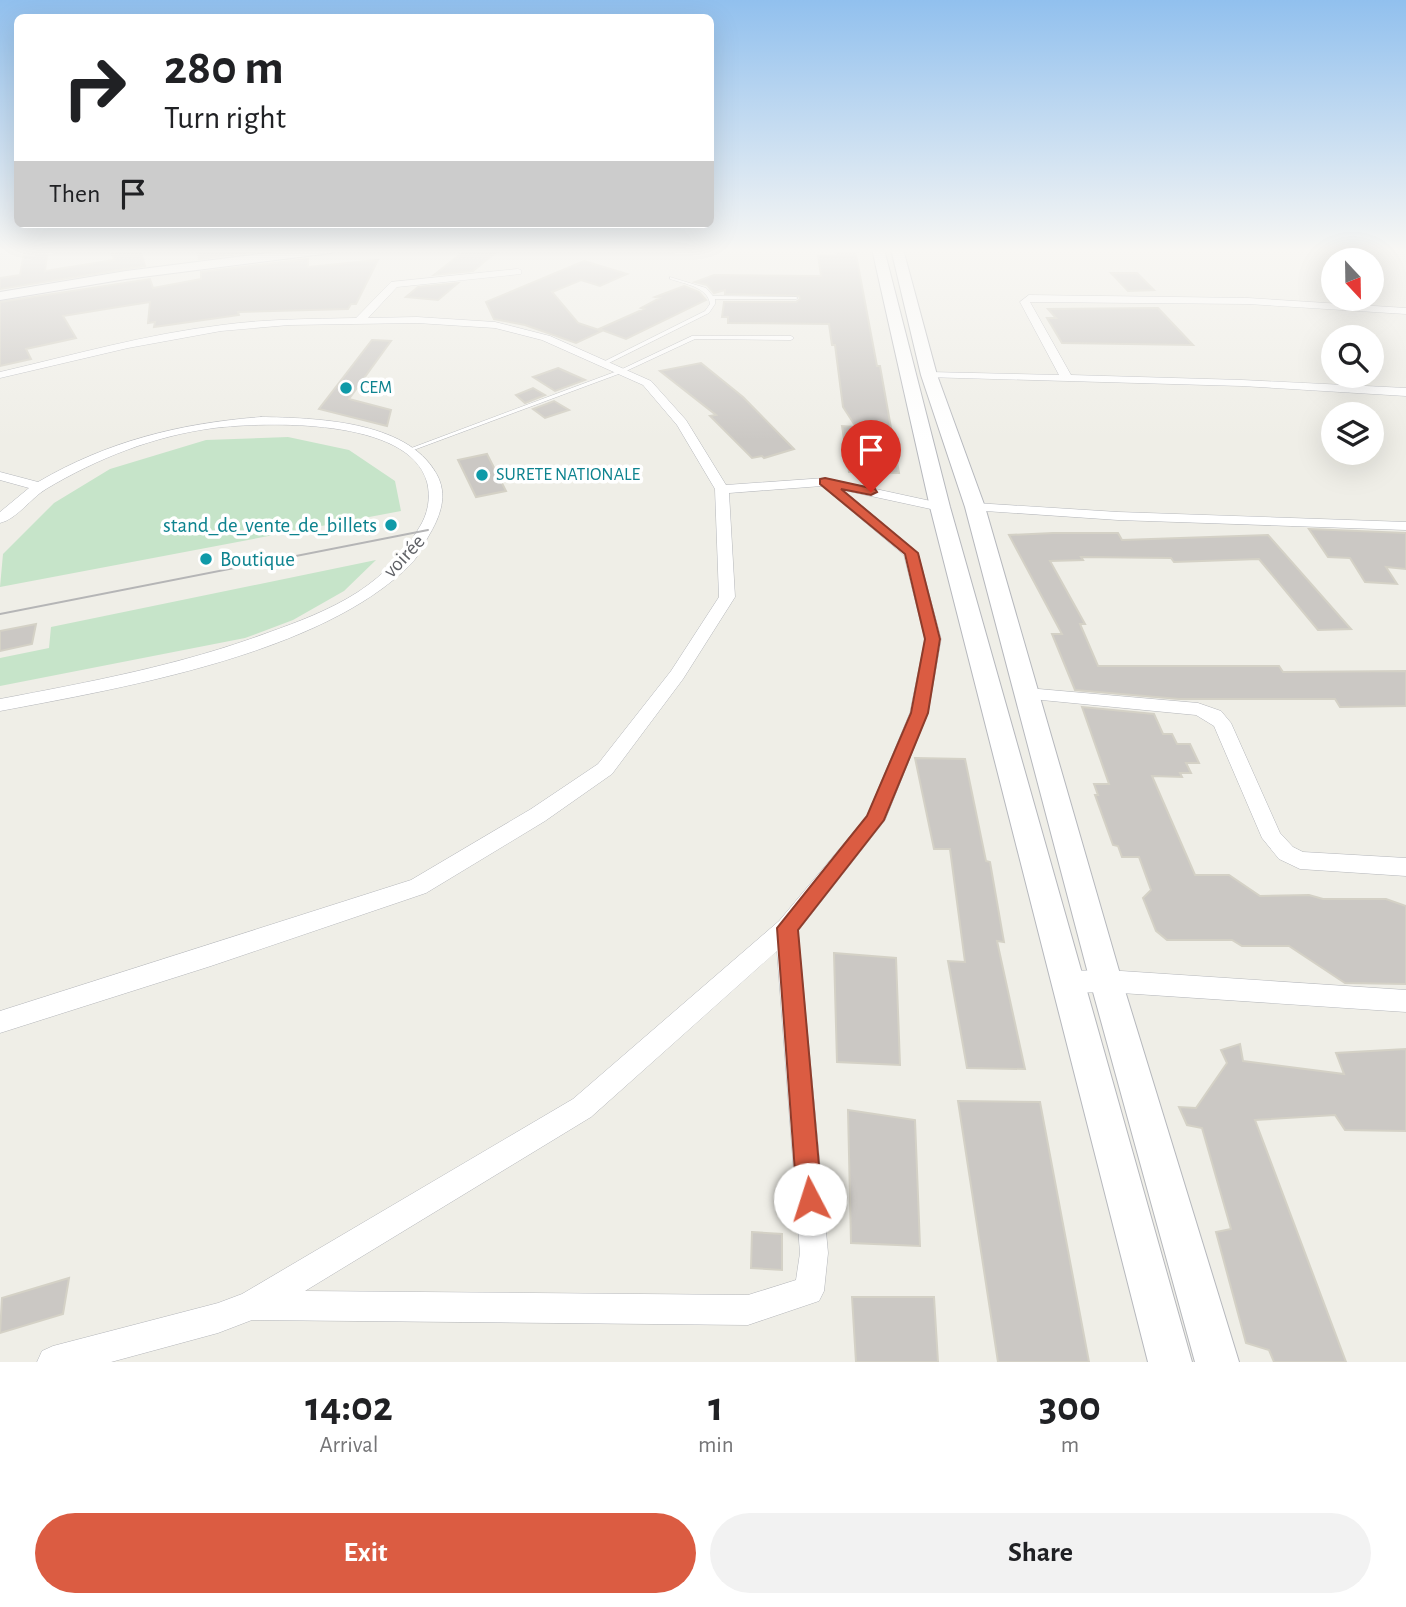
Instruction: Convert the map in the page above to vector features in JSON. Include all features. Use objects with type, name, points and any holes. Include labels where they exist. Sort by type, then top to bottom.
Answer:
[{"type":"main road","points":[[893,313],[940,507],[1170,1362]]},
{"type":"main road","points":[[913,313],[929,375],[975,508],[1106,981],[1217,1362]]},
{"type":"street","points":[[360,320],[367,313]]},
{"type":"street","points":[[1031,313],[1067,379]]},
{"type":"street","points":[[0,375],[128,345],[221,328],[289,322],[417,320],[495,325],[546,338],[647,383],[682,423],[722,489],[727,597],[677,676],[605,769],[538,816],[418,887],[0,1023]]},
{"type":"street","points":[[929,375],[1242,383],[1406,392]]},
{"type":"street","name":"voirée","points":[[0,519],[37,486],[92,458],[152,438],[224,424],[271,419],[325,422],[371,432],[409,450],[426,466],[435,485],[436,507],[428,530],[398,569],[356,600],[300,628],[238,651],[171,670],[0,705]]},
{"type":"street","points":[[0,476],[37,486]]},
{"type":"street","points":[[722,489],[825,482],[940,507]]},
{"type":"street","points":[[53,1362],[218,1318],[251,1305],[582,1108],[787,928],[875,820],[919,713],[933,639],[911,553],[825,482]]},
{"type":"street","points":[[975,508],[1406,526]]},
{"type":"street","points":[[1027,694],[1198,709],[1215,716],[1222,723],[1272,838],[1286,853],[1300,860],[1406,867]]},
{"type":"street","points":[[251,1305],[748,1310],[809,1291],[814,1253],[787,928]]},
{"type":"street","points":[[1068,982],[1106,981],[1406,1001]]},
{"type":"lane","points":[[605,363],[706,313]]},
{"type":"lane","points":[[409,450],[622,371],[694,337],[791,338]]},
{"type":"green space","points":[[288,437],[349,450],[395,481],[401,511],[0,587],[3,554],[54,503],[110,469],[206,440]]},
{"type":"green space","points":[[376,560],[344,591],[293,620],[245,638],[0,686],[0,658],[49,648],[51,627]]},
{"type":"building","points":[[0,313],[84,313],[63,316],[76,338],[26,349],[31,359],[0,366]]},
{"type":"building","points":[[149,313],[238,313],[239,315],[154,327],[155,322],[148,323]]},
{"type":"building","points":[[491,313],[569,313],[578,323],[602,331],[576,343],[525,325],[494,319]]},
{"type":"building","points":[[636,313],[680,313],[626,339],[599,329]]},
{"type":"building","points":[[723,313],[867,313],[877,366],[880,366],[899,473],[849,472],[842,426],[856,427],[843,407],[835,345],[832,345],[829,324],[728,323],[728,317],[722,317]]},
{"type":"building","points":[[1051,313],[1162,313],[1193,345],[1062,343],[1047,318],[1056,318]]},
{"type":"building","points":[[372,340],[391,341],[349,399],[391,410],[387,426],[319,409]]},
{"type":"building","points":[[701,363],[743,397],[794,449],[764,458],[752,458],[710,416],[716,415],[660,371]]},
{"type":"building","points":[[558,368],[585,380],[555,391],[533,377]]},
{"type":"building","points":[[533,388],[545,395],[525,403],[516,395]]},
{"type":"building","points":[[554,401],[569,410],[545,418],[533,409]]},
{"type":"building","name":"SURETE NATIONALE","points":[[487,454],[506,491],[476,497],[458,460]]},
{"type":"building","points":[[1309,529],[1406,533],[1406,569],[1386,567],[1397,584],[1365,582],[1350,558],[1328,557]]},
{"type":"building","points":[[1118,533],[1122,540],[1268,535],[1351,629],[1318,630],[1259,559],[1174,562],[1171,558],[1081,557],[1083,560],[1050,561],[1085,624],[1080,624],[1098,666],[1279,666],[1283,672],[1406,671],[1406,706],[1340,707],[1335,699],[1179,699],[1075,690],[1052,634],[1062,634],[1009,535]]},
{"type":"building","points":[[36,624],[32,644],[0,651],[0,631]]},
{"type":"building","points":[[1082,707],[1154,714],[1163,734],[1172,734],[1177,744],[1190,744],[1199,763],[1186,763],[1191,773],[1180,773],[1182,777],[1152,776],[1195,875],[1229,875],[1260,896],[1309,895],[1323,899],[1386,899],[1406,906],[1406,984],[1345,983],[1289,946],[1242,946],[1232,940],[1167,940],[1156,931],[1143,898],[1151,890],[1139,857],[1122,857],[1118,846],[1113,845],[1095,795],[1098,795],[1094,784],[1109,784]]},
{"type":"building","points":[[915,758],[965,759],[986,861],[990,862],[1004,942],[997,941],[1025,1069],[967,1068],[948,961],[965,962],[950,849],[934,849]]},
{"type":"building","points":[[834,953],[896,958],[900,1065],[837,1062]]},
{"type":"building","points":[[1240,1044],[1243,1061],[1344,1074],[1336,1053],[1406,1049],[1406,1131],[1345,1130],[1335,1115],[1255,1120],[1346,1362],[1274,1362],[1269,1350],[1246,1343],[1216,1232],[1231,1229],[1202,1128],[1187,1125],[1179,1107],[1196,1108],[1227,1063],[1221,1050]]},
{"type":"building","points":[[958,1101],[1040,1102],[1089,1362],[998,1362]]},
{"type":"building","points":[[848,1110],[915,1120],[920,1246],[851,1243]]},
{"type":"building","points":[[752,1232],[782,1234],[782,1270],[751,1268]]},
{"type":"building","points":[[69,1278],[63,1314],[0,1333],[2,1298]]},
{"type":"building","points":[[852,1297],[934,1297],[938,1362],[856,1362]]},
{"type":"tram line","points":[[0,614],[428,530]]},
{"type":"place","name":"CEM","points":[[346,388]]},
{"type":"place","name":"SURETE NATIONALE","points":[[482,475]]},
{"type":"place","name":"stand_de_vente_de_billets","points":[[391,525]]},
{"type":"place","name":"Boutique","points":[[206,559]]},
{"type":"route","points":[[810,1199],[787,928],[875,820],[919,713],[933,639],[911,553],[825,482],[871,492]]}]
